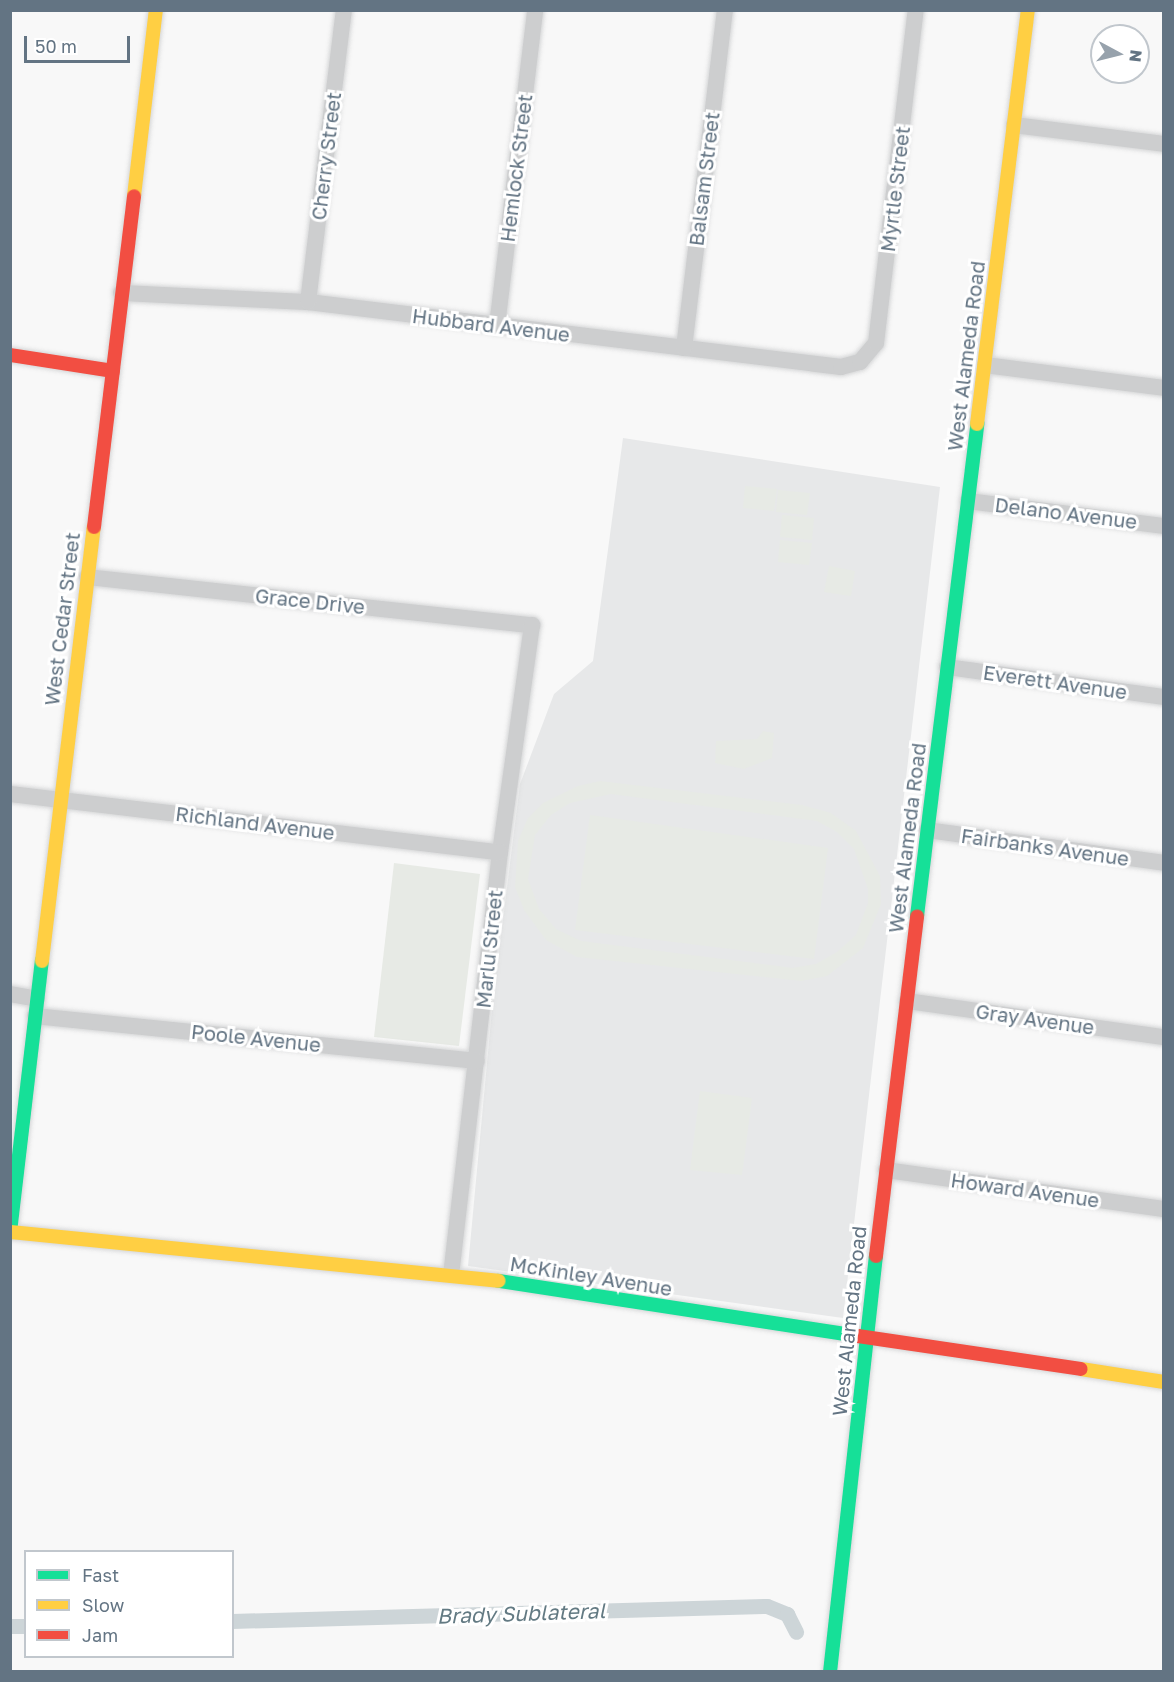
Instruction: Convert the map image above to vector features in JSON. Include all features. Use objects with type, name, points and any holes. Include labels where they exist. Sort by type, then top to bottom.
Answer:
[{"type":"street","name":"West Cedar Street","points":[[10,1232],[156,10]]},
{"type":"street","name":"Cherry Street","points":[[308,302],[344,10]]},
{"type":"street","name":"Hemlock Street","points":[[498,326],[535,10]]},
{"type":"street","name":"Balsam Street","points":[[684,348],[725,10]]},
{"type":"street","name":"Myrtle Street","points":[[860,362],[876,343],[916,10]]},
{"type":"street","name":"West Alameda Road","points":[[830,1671],[886,1170],[1028,10]]},
{"type":"street","points":[[1014,125],[1164,144]]},
{"type":"street","name":"Hubbard Avenue","points":[[121,292],[308,302],[841,367],[860,362]]},
{"type":"street","points":[[10,356],[112,371]]},
{"type":"street","points":[[985,365],[1164,388]]},
{"type":"street","name":"Delano Avenue","points":[[968,501],[1164,526]]},
{"type":"street","name":"Grace Drive","points":[[87,577],[532,626]]},
{"type":"street","name":"Marlu Street","points":[[451,1274],[500,852],[532,626]]},
{"type":"street","name":"Everett Avenue","points":[[947,667],[1164,697]]},
{"type":"street","name":"Richland Avenue","points":[[10,794],[500,852]]},
{"type":"street","name":"Fairbanks Avenue","points":[[927,830],[1164,863]]},
{"type":"street","points":[[10,993],[37,999]]},
{"type":"street","name":"Gray Avenue","points":[[907,1001],[1164,1037]]},
{"type":"street","name":"Poole Avenue","points":[[35,1016],[477,1061]]},
{"type":"street","name":"Howard Avenue","points":[[886,1170],[1164,1209]]},
{"type":"street","name":"McKinley Avenue","points":[[10,1232],[451,1274],[867,1340],[1164,1382]]},
{"type":"shaded area","points":[[623,438],[940,487],[843,1318],[468,1266],[493,999],[520,784],[554,694],[593,661]]},
{"type":"shaded area","points":[[745,486],[777,489],[774,511],[743,508]]},
{"type":"shaded area","points":[[778,490],[810,493],[807,515],[776,512]]},
{"type":"shaded area","points":[[782,515],[814,518],[812,540],[780,537]]},
{"type":"shaded area","points":[[780,540],[812,543],[809,565],[778,562]]},
{"type":"shaded area","points":[[829,566],[855,571],[851,596],[824,592]]},
{"type":"shaded area","points":[[763,731],[774,733],[772,758],[744,769],[715,763],[716,741],[757,739]]},
{"type":"shaded area","points":[[600,781],[802,805],[831,813],[856,831],[880,876],[881,904],[863,948],[827,976],[801,981],[577,957],[546,940],[524,910],[515,887],[518,841],[528,818],[543,803],[578,786]],"holes":[[[611,794],[817,821],[837,832],[854,849],[868,889],[868,903],[856,935],[837,952],[816,964],[793,968],[581,941],[556,929],[539,909],[528,879],[535,835],[551,815],[570,803]]]},
{"type":"shaded area","points":[[590,815],[828,848],[814,959],[575,930]]},
{"type":"shaded area","points":[[394,863],[480,874],[459,1046],[374,1037]]},
{"type":"shaded area","points":[[700,1091],[752,1098],[742,1175],[690,1170]]},
{"type":"waterway","name":"Brady Sublateral","points":[[234,1621],[767,1606],[787,1614],[796,1632]]},
{"type":"waterway","name":"Brady Sublateral","points":[[10,1626],[24,1626]]},
{"type":"traffic: fast","points":[[917,916],[977,424]]},
{"type":"traffic: fast","points":[[10,1232],[42,961]]},
{"type":"traffic: fast","points":[[830,1672],[876,1256]]},
{"type":"traffic: fast","points":[[499,1281],[858,1336]]},
{"type":"traffic: slow","points":[[134,196],[156,10]]},
{"type":"traffic: slow","points":[[977,424],[1028,10]]},
{"type":"traffic: slow","points":[[42,961],[94,527]]},
{"type":"traffic: slow","points":[[10,1232],[499,1281]]},
{"type":"traffic: slow","points":[[1081,1369],[1164,1382]]},
{"type":"traffic: jam","points":[[94,527],[134,196]]},
{"type":"traffic: jam","points":[[10,355],[113,371]]},
{"type":"traffic: jam","points":[[876,1256],[917,916]]},
{"type":"traffic: jam","points":[[858,1336],[1081,1369]]}]
